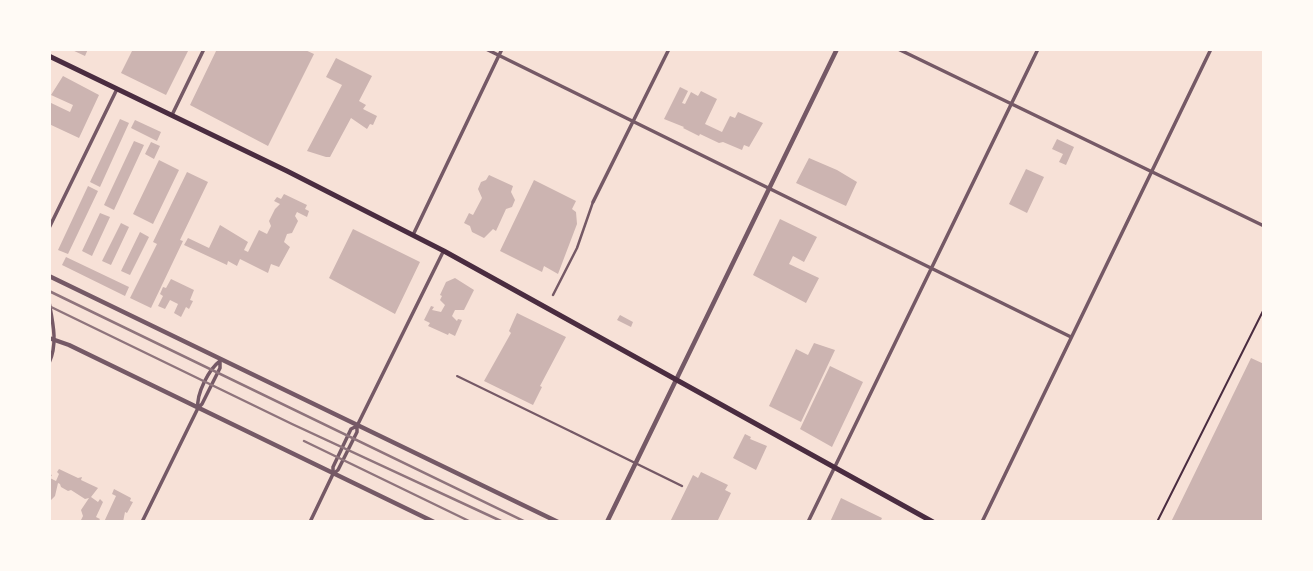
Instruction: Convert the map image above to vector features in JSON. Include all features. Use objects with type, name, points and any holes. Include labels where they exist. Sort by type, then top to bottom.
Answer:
[{"type":"main road","points":[[49,56],[413,235],[933,522]]},
{"type":"street","points":[[172,115],[204,49]]},
{"type":"street","points":[[486,49],[1071,337]]},
{"type":"street","points":[[413,235],[502,49]]},
{"type":"street","points":[[553,295],[578,248],[593,202],[669,49]]},
{"type":"street","points":[[607,522],[836,50],[829,49]]},
{"type":"street","points":[[898,49],[1264,226]]},
{"type":"street","points":[[808,522],[1038,49]]},
{"type":"street","points":[[982,522],[1211,49]]},
{"type":"street","points":[[49,228],[117,89]]},
{"type":"street","points":[[310,522],[357,432],[357,426],[443,251]]},
{"type":"street","points":[[49,276],[558,522]]},
{"type":"street","points":[[49,302],[54,328],[51,339]]},
{"type":"street","points":[[49,332],[55,351],[49,363]]},
{"type":"street","points":[[51,339],[69,345],[434,522]]},
{"type":"street","points":[[142,522],[198,408],[197,401],[202,389],[220,360]]},
{"type":"street","points":[[572,432],[682,486]]},
{"type":"lane","points":[[457,376],[572,432]]},
{"type":"path","points":[[1157,522],[1264,309]]},
{"type":"building","points":[[70,49],[88,49],[85,56]]},
{"type":"building","points":[[133,49],[189,49],[166,95],[121,73]]},
{"type":"building","points":[[217,49],[303,49],[314,54],[268,146],[190,105]]},
{"type":"building","points":[[336,58],[372,76],[359,101],[366,105],[363,109],[377,116],[373,125],[370,124],[367,129],[351,118],[330,157],[326,157],[307,151],[342,85],[326,77]]},
{"type":"building","points":[[63,76],[99,95],[79,138],[49,124],[49,102],[70,112],[73,105],[51,95]]},
{"type":"building","points":[[680,87],[688,91],[682,103],[685,104],[691,92],[698,96],[701,91],[717,99],[705,124],[722,132],[730,116],[735,118],[738,112],[763,123],[749,147],[744,145],[742,150],[723,142],[719,143],[664,119]]},
{"type":"building","points":[[120,119],[129,123],[100,187],[90,182]]},
{"type":"building","points":[[135,120],[161,132],[157,141],[131,128]]},
{"type":"building","points":[[1057,139],[1074,147],[1066,165],[1059,162],[1063,154],[1052,149]]},
{"type":"building","points":[[134,141],[144,145],[114,210],[104,205]]},
{"type":"building","points":[[151,142],[160,146],[154,159],[145,154]]},
{"type":"building","points":[[809,158],[857,182],[846,206],[796,183]]},
{"type":"building","points":[[159,160],[179,170],[153,224],[133,214]]},
{"type":"building","points":[[1026,169],[1044,177],[1027,213],[1009,204]]},
{"type":"building","points":[[187,172],[208,182],[151,308],[130,298],[157,244],[153,242]]},
{"type":"building","points":[[489,175],[513,186],[511,192],[515,200],[512,207],[506,209],[496,231],[493,229],[484,238],[472,232],[470,226],[464,223],[469,213],[473,215],[482,198],[478,189]]},
{"type":"building","points":[[534,180],[576,201],[572,209],[576,212],[577,224],[558,274],[544,266],[542,272],[500,251]]},
{"type":"building","points":[[88,186],[98,191],[68,254],[58,250]]},
{"type":"building","points":[[284,194],[307,205],[305,209],[309,211],[307,217],[297,212],[295,216],[298,221],[284,242],[290,247],[279,267],[271,264],[268,273],[240,259],[237,266],[228,261],[227,265],[184,245],[188,238],[209,248],[220,225],[248,242],[244,250],[248,252],[259,230],[267,234],[271,226],[269,221],[280,204],[274,201],[277,197],[281,199]]},
{"type":"building","points":[[100,213],[110,217],[92,256],[82,251]]},
{"type":"building","points":[[780,219],[817,237],[804,262],[793,256],[789,264],[819,278],[806,303],[753,275]]},
{"type":"building","points":[[121,223],[129,227],[111,265],[102,261]]},
{"type":"building","points":[[353,229],[420,262],[395,314],[329,278]]},
{"type":"building","points":[[140,232],[149,237],[130,275],[121,271]]},
{"type":"building","points":[[66,257],[129,287],[125,296],[62,265]]},
{"type":"building","points":[[455,278],[474,290],[464,310],[455,310],[452,316],[457,321],[462,320],[455,336],[428,326],[430,323],[424,320],[431,306],[434,307],[432,310],[441,312],[445,305],[440,300],[440,295],[446,282]]},
{"type":"building","points":[[171,279],[194,290],[190,300],[193,301],[181,317],[174,313],[178,304],[170,300],[165,309],[158,306],[163,296],[160,294],[163,287],[166,288]]},
{"type":"building","points":[[517,313],[566,337],[533,405],[484,381],[511,333],[509,331]]},
{"type":"building","points":[[620,315],[633,322],[631,327],[617,320]]},
{"type":"building","points":[[814,343],[835,350],[801,422],[769,406],[796,349],[808,355]]},
{"type":"building","points":[[1251,358],[1264,364],[1264,522],[1171,522]]},
{"type":"building","points":[[830,366],[863,382],[832,447],[800,429]]},
{"type":"building","points":[[745,434],[767,446],[756,470],[733,458]]},
{"type":"building","points":[[59,469],[78,478],[82,477],[81,480],[98,488],[91,497],[103,502],[96,517],[100,519],[98,522],[80,522],[83,516],[81,510],[89,498],[85,499],[71,490],[68,491],[58,483],[55,496],[49,502],[49,474],[52,475],[50,478],[56,481]]},
{"type":"building","points":[[701,472],[728,485],[725,490],[731,493],[717,522],[670,522],[693,475],[698,478]]},
{"type":"building","points":[[114,489],[131,498],[130,501],[133,502],[127,513],[125,512],[123,522],[104,522],[116,496],[112,494]]},
{"type":"building","points":[[841,498],[882,518],[880,522],[830,522]]},
{"type":"railway","points":[[49,291],[526,522]]},
{"type":"railway","points":[[49,306],[292,424],[501,521]]},
{"type":"railway","points":[[304,441],[471,522]]}]
